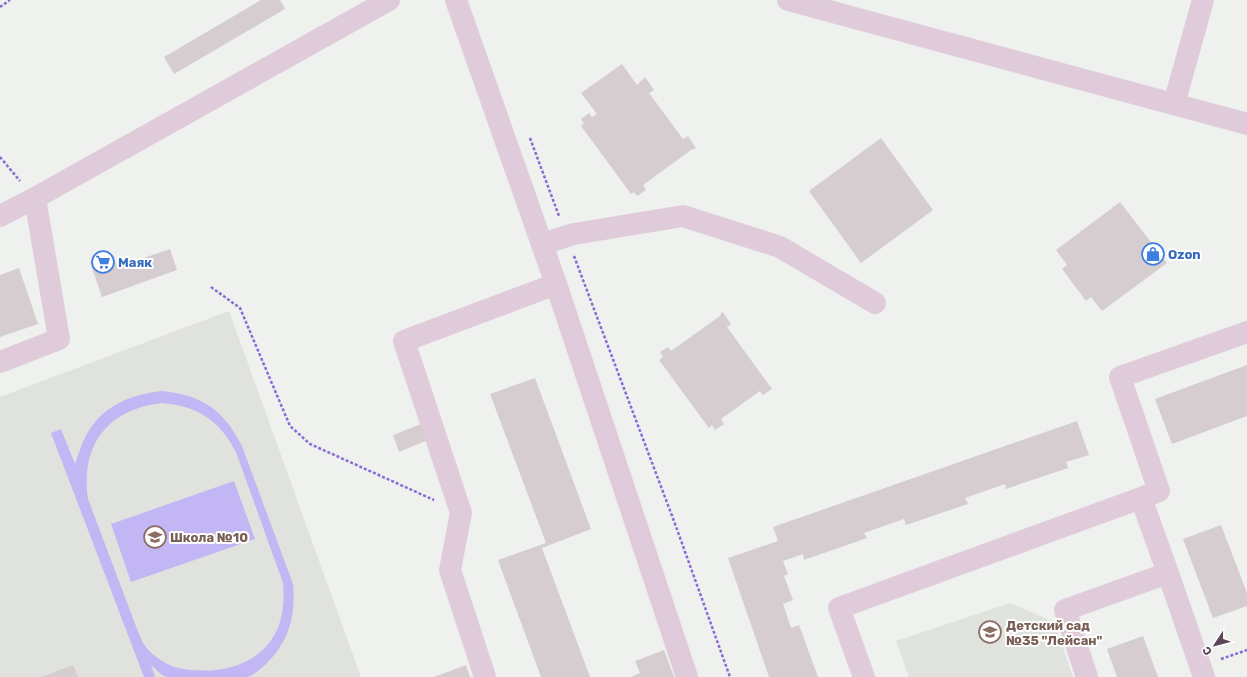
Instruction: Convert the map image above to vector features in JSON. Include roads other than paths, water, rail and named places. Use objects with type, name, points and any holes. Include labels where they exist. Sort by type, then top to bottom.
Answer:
[{"type":"street","points":[[0,216],[35,198],[390,0]]},
{"type":"street","points":[[456,0],[556,284],[687,677]]},
{"type":"street","points":[[788,0],[1247,124]]},
{"type":"street","points":[[1174,104],[1203,0]]},
{"type":"street","points":[[0,362],[60,339],[35,198]]},
{"type":"street","points":[[542,244],[566,236],[683,216],[780,247],[875,303]]},
{"type":"street","points":[[485,677],[450,570],[461,513],[404,341],[556,284]]},
{"type":"street","points":[[864,677],[839,608],[1159,491],[1120,377],[1247,332]]},
{"type":"street","points":[[1141,498],[1203,672]]},
{"type":"street","points":[[1087,677],[1065,610],[1168,573]]},
{"type":"place","name":"Ozon","points":[[1153,254]]},
{"type":"place","name":"Маяк","points":[[103,262]]},
{"type":"place","name":"Школа №10","points":[[155,537]]},
{"type":"place","name":"Детский сад №35 \"Лейсан\"","points":[[990,632]]}]
